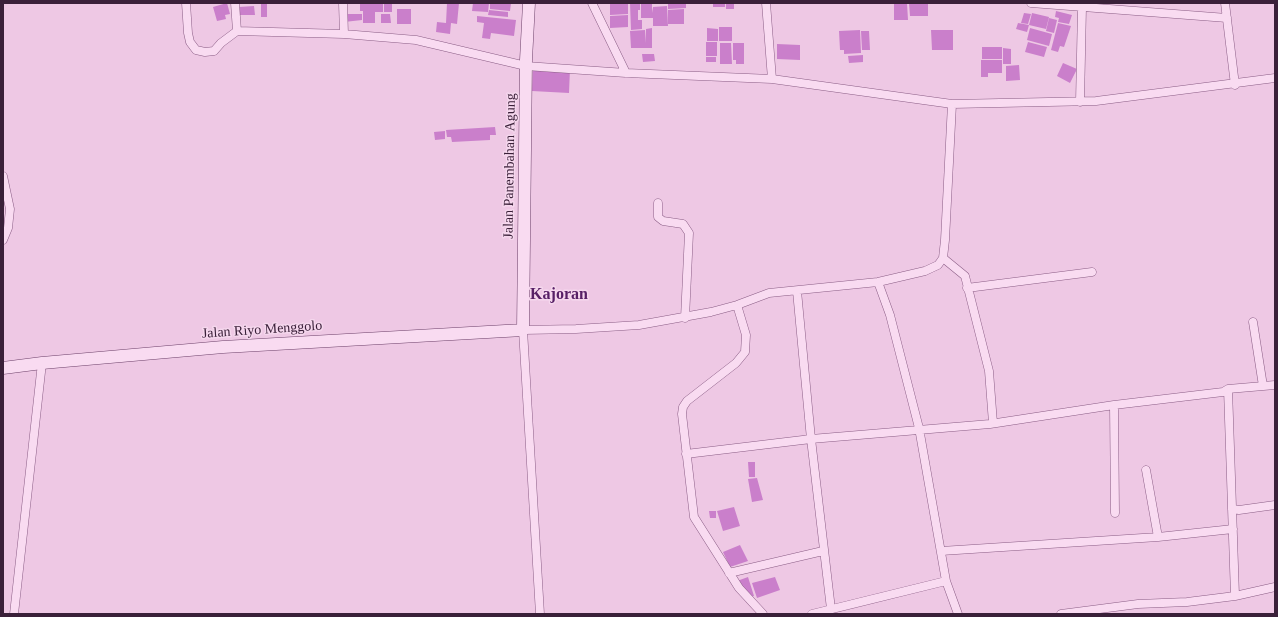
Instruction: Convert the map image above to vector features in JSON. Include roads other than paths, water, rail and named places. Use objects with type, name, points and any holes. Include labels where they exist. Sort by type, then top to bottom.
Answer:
[{"type":"street","points":[[186,3],[190,42],[196,50],[205,52],[214,51],[237,31],[344,34],[416,40],[626,73],[772,78],[952,106],[1080,102],[1234,81],[1275,78]]},
{"type":"street","points":[[236,3],[237,31]]},
{"type":"street","points":[[343,3],[344,34]]},
{"type":"street","name":"Jalan Panembahan Agung","points":[[523,330],[526,58],[529,3]]},
{"type":"street","points":[[592,3],[626,73]]},
{"type":"street","points":[[766,3],[772,78]]},
{"type":"street","points":[[1031,3],[1082,7],[1093,5],[1227,18]]},
{"type":"street","points":[[1225,3],[1234,81]]},
{"type":"street","points":[[1080,102],[1082,7]]},
{"type":"street","points":[[540,614],[523,330],[576,329],[639,325],[685,318],[737,305],[759,296],[878,282],[925,271],[938,265],[943,258],[952,106]]},
{"type":"street","points":[[3,176],[10,209],[8,228],[3,240]]},
{"type":"street","points":[[658,203],[658,217],[663,221],[683,224],[689,233],[685,318]]},
{"type":"street","points":[[943,258],[964,274],[988,371],[993,423]]},
{"type":"street","points":[[967,288],[1092,272]]},
{"type":"street","points":[[878,282],[890,316],[919,428],[946,581],[958,614]]},
{"type":"street","points":[[797,291],[810,439],[831,609]]},
{"type":"street","points":[[737,305],[746,338],[745,352],[736,363],[684,404],[682,414],[694,517],[739,588],[763,614]]},
{"type":"street","points":[[1253,322],[1263,386]]},
{"type":"street","name":"Jalan Riyo Menggolo","points":[[3,368],[42,363],[224,347],[523,330]]},
{"type":"street","points":[[14,614],[42,363]]},
{"type":"street","points":[[686,454],[810,439],[919,428],[993,423],[1114,405],[1223,392],[1228,389],[1275,384]]},
{"type":"street","points":[[1228,389],[1235,596]]},
{"type":"street","points":[[1114,405],[1114,513]]},
{"type":"street","points":[[1146,470],[1158,537]]},
{"type":"street","points":[[1232,509],[1239,510],[1275,505]]},
{"type":"street","points":[[941,551],[1158,537],[1233,529]]},
{"type":"street","points":[[729,573],[823,551]]},
{"type":"street","points":[[812,614],[946,581]]},
{"type":"street","points":[[1061,614],[1091,612],[1138,604],[1227,598],[1275,587]]},
{"type":"district","name":"Kajoran","points":[[559,295]]}]
